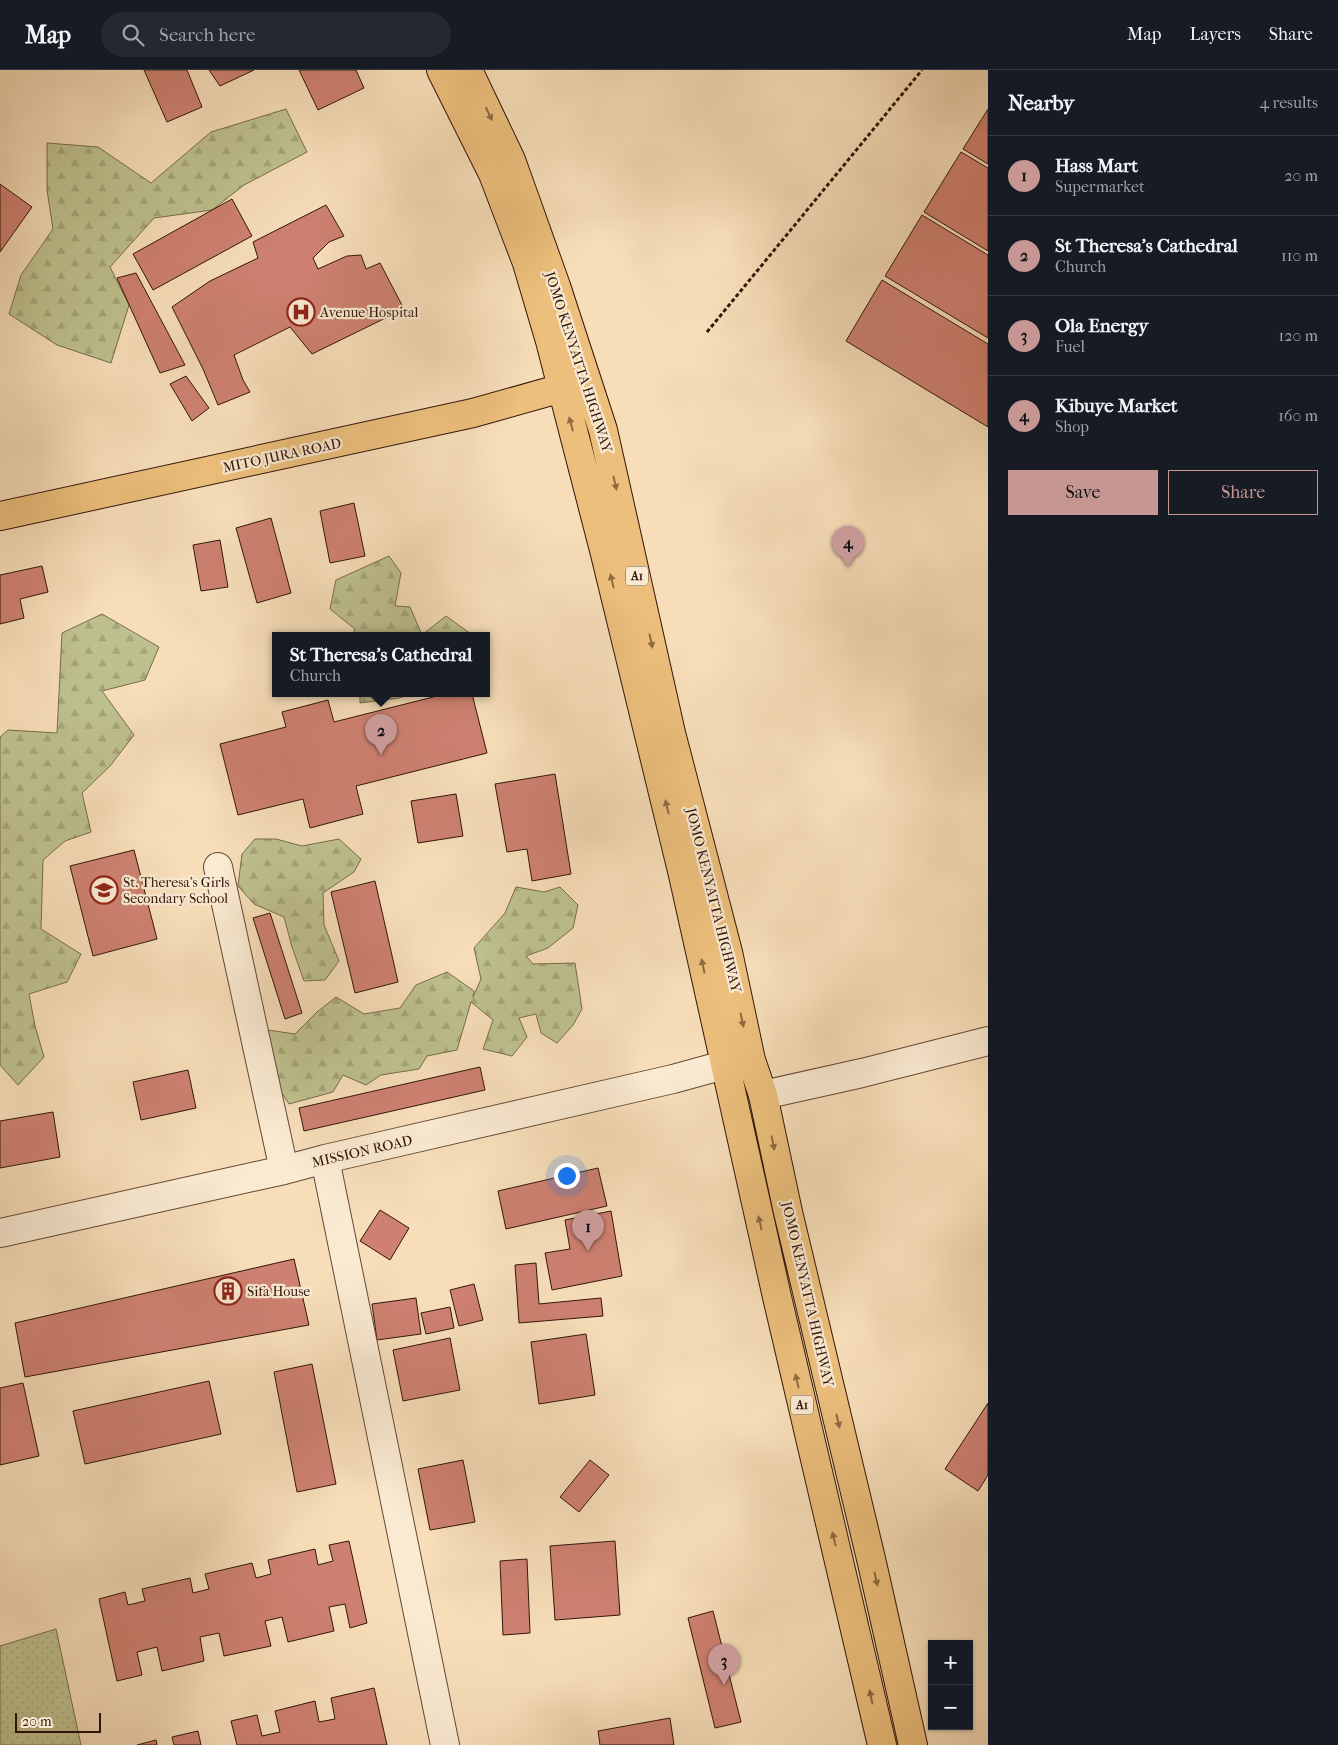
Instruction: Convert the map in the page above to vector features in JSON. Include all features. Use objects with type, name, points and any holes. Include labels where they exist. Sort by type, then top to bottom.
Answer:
[{"type":"main road","name":"JOMO KENYATTA HIGHWAY","points":[[441,70],[493,174],[524,254],[550,341],[606,554],[676,846],[724,1065],[882,1745]]},
{"type":"main road","name":"JOMO KENYATTA HIGHWAY","points":[[468,70],[511,160],[556,286],[603,430],[671,733],[728,952],[751,1060],[763,1096],[788,1212],[872,1563],[913,1745]]},
{"type":"main road","name":"MITO JURA ROAD","points":[[0,516],[473,413],[562,388]]},
{"type":"street","points":[[218,867],[284,1170]]},
{"type":"street","points":[[763,1096],[988,1041]]},
{"type":"street","name":"MISSION ROAD","points":[[0,1233],[284,1170],[751,1060]]},
{"type":"street","points":[[325,1159],[445,1745]]},
{"type":"path","points":[[707,332],[922,70]]},
{"type":"green space","points":[[286,109],[307,152],[244,185],[212,210],[154,218],[110,267],[129,305],[111,363],[57,345],[9,314],[21,275],[53,229],[47,190],[47,143],[98,147],[151,183],[211,132]]},
{"type":"green space","points":[[389,556],[401,573],[395,606],[410,607],[421,632],[354,632],[355,629],[330,609],[336,580]]},
{"type":"green space","points":[[102,614],[159,647],[145,680],[102,691],[134,735],[110,766],[82,793],[91,832],[65,841],[43,860],[41,929],[81,954],[67,982],[29,994],[35,1026],[44,1057],[18,1085],[0,1065],[0,737],[8,730],[57,733],[62,633]]},
{"type":"green space","points":[[446,616],[468,632],[426,632]]},
{"type":"green space","points":[[360,697],[402,697],[399,698],[360,703]]},
{"type":"green space","points":[[255,839],[276,839],[302,846],[339,839],[361,859],[354,872],[323,893],[324,925],[339,961],[325,980],[304,981],[284,917],[254,904],[238,886],[242,854]]},
{"type":"green space","points":[[516,887],[544,892],[560,887],[578,905],[573,928],[548,948],[526,956],[533,964],[575,963],[582,1009],[573,1025],[557,1043],[541,1033],[536,1014],[519,1018],[527,1037],[512,1056],[483,1049],[493,1020],[471,1002],[457,1050],[427,1056],[419,1069],[381,1075],[366,1085],[343,1075],[333,1092],[289,1104],[276,1084],[268,1030],[295,1034],[317,1012],[336,997],[364,1014],[400,1008],[416,985],[447,972],[474,991],[473,997],[481,979],[474,948],[505,913]]},
{"type":"green space","points":[[56,1629],[81,1745],[0,1745],[0,1646]]},
{"type":"building","points":[[144,70],[187,70],[202,107],[167,122]]},
{"type":"building","points":[[209,70],[254,70],[220,86]]},
{"type":"building","points":[[299,70],[356,70],[364,88],[318,110]]},
{"type":"building","points":[[988,109],[988,164],[963,149]]},
{"type":"building","points":[[961,152],[988,168],[988,251],[924,212]]},
{"type":"building","points":[[0,184],[32,207],[0,252]]},
{"type":"building","points":[[232,199],[252,236],[153,290],[133,254]]},
{"type":"building","points":[[326,205],[344,236],[329,242],[313,258],[318,269],[347,256],[361,255],[366,269],[380,263],[404,309],[312,354],[290,327],[234,355],[243,380],[250,392],[218,405],[203,369],[172,307],[210,281],[258,258],[253,242]]},
{"type":"building","points":[[922,215],[988,255],[988,338],[885,276]]},
{"type":"building","points":[[136,273],[185,365],[160,373],[117,278]]},
{"type":"building","points":[[882,280],[988,344],[988,427],[846,341]]},
{"type":"building","points":[[186,376],[209,408],[192,421],[170,384]]},
{"type":"building","points":[[354,503],[365,556],[330,563],[320,511]]},
{"type":"building","points":[[271,518],[291,593],[257,603],[236,528]]},
{"type":"building","points":[[220,540],[228,587],[201,591],[193,545]]},
{"type":"building","points":[[42,566],[48,592],[20,599],[24,618],[0,624],[0,575]]},
{"type":"building","points":[[433,697],[473,697],[487,753],[356,786],[363,814],[310,828],[303,799],[238,815],[220,744],[286,727],[282,712],[328,700],[334,722]]},
{"type":"building","points":[[555,774],[571,874],[532,881],[527,849],[507,852],[495,784]]},
{"type":"building","points":[[456,794],[463,836],[418,843],[411,801]]},
{"type":"building","points":[[134,850],[157,939],[93,956],[70,866]]},
{"type":"building","points":[[375,881],[398,982],[355,993],[331,892]]},
{"type":"building","points":[[270,913],[302,1013],[285,1019],[253,918]]},
{"type":"building","points":[[480,1067],[485,1090],[304,1131],[299,1108]]},
{"type":"building","points":[[188,1070],[196,1108],[141,1120],[133,1082]]},
{"type":"building","points":[[53,1112],[60,1157],[0,1168],[0,1121]]},
{"type":"building","points":[[598,1168],[607,1206],[506,1229],[498,1191]]},
{"type":"building","points":[[380,1210],[409,1228],[390,1260],[360,1241]]},
{"type":"building","points":[[611,1211],[622,1276],[552,1290],[545,1253],[570,1249],[565,1220]]},
{"type":"building","name":"Sifa House","points":[[294,1259],[309,1325],[25,1377],[15,1323]]},
{"type":"building","points":[[536,1263],[539,1304],[601,1298],[603,1316],[519,1323],[515,1265]]},
{"type":"building","points":[[474,1284],[483,1320],[459,1326],[450,1290]]},
{"type":"building","points":[[416,1298],[421,1334],[377,1340],[372,1304]]},
{"type":"building","points":[[450,1307],[454,1328],[426,1334],[421,1313]]},
{"type":"building","points":[[586,1334],[595,1395],[539,1404],[531,1342]]},
{"type":"building","points":[[450,1338],[460,1390],[403,1401],[393,1350]]},
{"type":"building","points":[[312,1364],[336,1484],[297,1492],[274,1372]]},
{"type":"building","points":[[209,1381],[221,1434],[85,1464],[73,1411]]},
{"type":"building","points":[[23,1383],[39,1456],[0,1465],[0,1388]]},
{"type":"building","points":[[988,1403],[988,1475],[978,1491],[945,1469]]},
{"type":"building","points":[[463,1460],[475,1522],[430,1530],[418,1469]]},
{"type":"building","points":[[590,1460],[609,1475],[579,1512],[560,1497]]},
{"type":"building","points":[[349,1541],[367,1623],[350,1628],[345,1604],[329,1607],[334,1631],[288,1642],[282,1617],[265,1621],[271,1646],[224,1656],[219,1633],[200,1637],[204,1661],[162,1671],[157,1647],[137,1652],[142,1675],[117,1681],[99,1599],[125,1592],[128,1605],[145,1601],[142,1589],[190,1578],[193,1593],[209,1589],[205,1574],[252,1563],[256,1578],[271,1574],[268,1560],[315,1549],[318,1565],[333,1561],[329,1545]]},
{"type":"building","points":[[615,1541],[620,1615],[555,1620],[550,1546]]},
{"type":"building","points":[[527,1559],[530,1633],[503,1635],[500,1561]]},
{"type":"building","points":[[713,1611],[741,1722],[715,1728],[688,1618]]},
{"type":"building","points":[[374,1688],[387,1745],[237,1745],[231,1721],[257,1715],[262,1736],[280,1732],[275,1711],[315,1701],[319,1722],[335,1719],[331,1698]]},
{"type":"building","points":[[670,1718],[674,1745],[600,1745],[598,1731]]},
{"type":"building","points":[[198,1731],[201,1745],[174,1745],[172,1737]]},
{"type":"building","points":[[156,1740],[157,1745],[137,1745]]},
{"type":"place","name":"Avenue Hospital","points":[[301,312]]},
{"type":"place","name":"Kibuye Market","points":[[848,567]]},
{"type":"place","name":"St Theresa's Cathedral","points":[[381,755]]},
{"type":"place","name":"St. Theresa's Girls Secondary School","points":[[104,890]]},
{"type":"place","name":"Hass Mart","points":[[588,1251]]},
{"type":"place","name":"Sifa House","points":[[228,1291]]},
{"type":"place","name":"Ola Energy","points":[[724,1685]]}]
